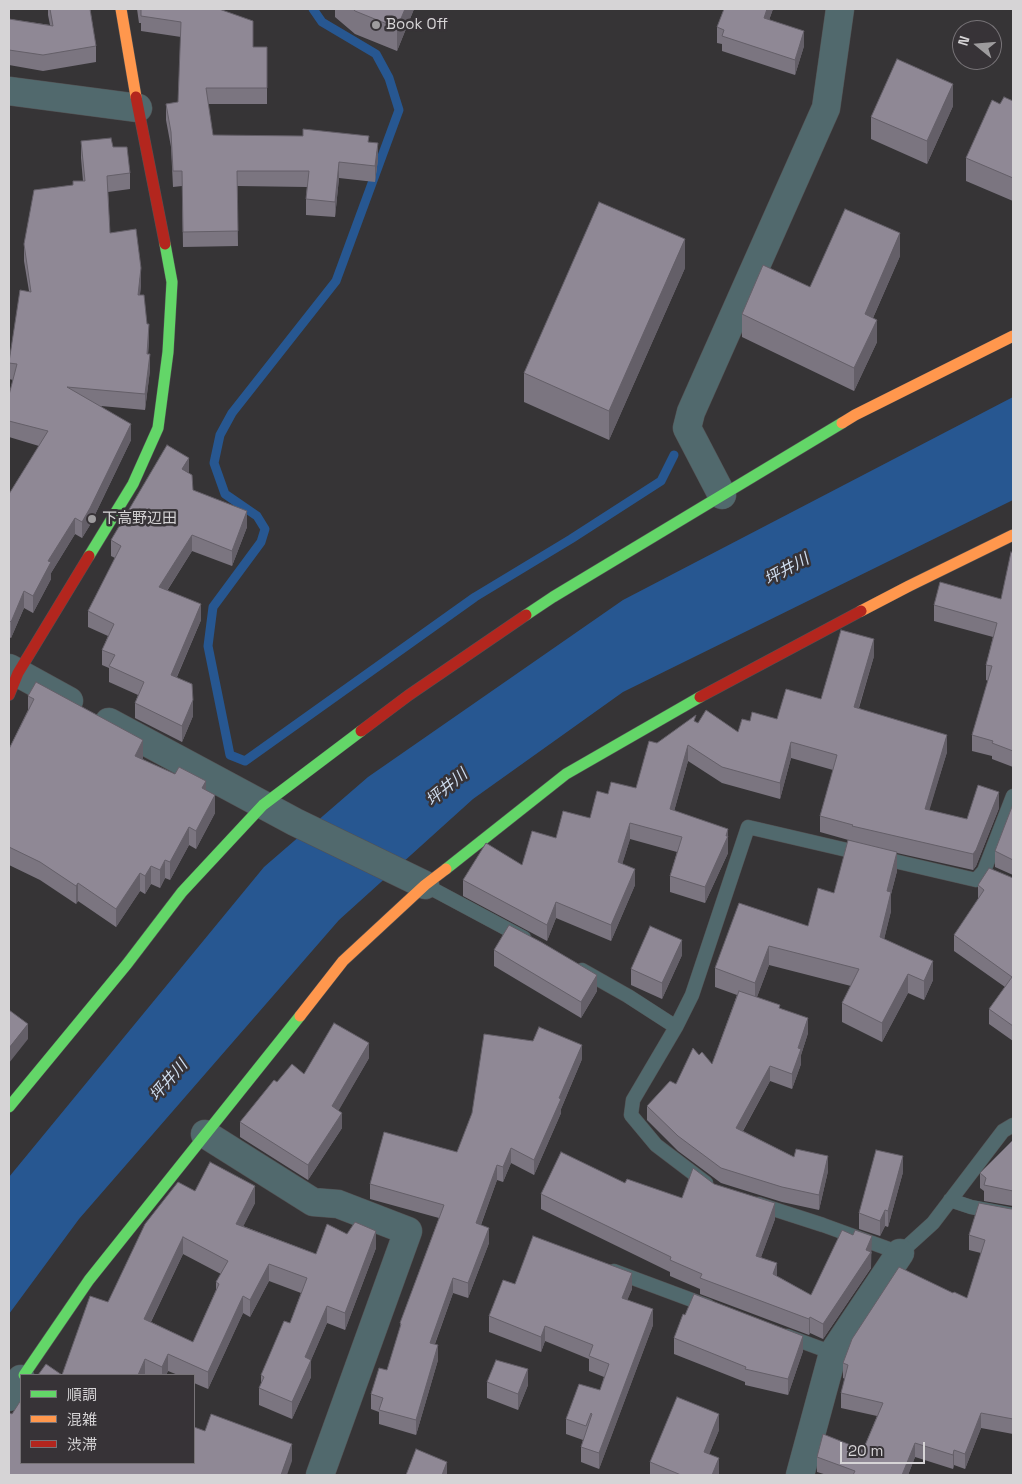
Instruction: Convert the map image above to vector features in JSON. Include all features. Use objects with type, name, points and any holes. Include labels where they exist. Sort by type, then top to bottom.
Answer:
[{"type":"street","points":[[120,9],[172,282],[168,352],[158,428],[133,484],[12,679],[295,822],[417,881]]},
{"type":"street","points":[[722,495],[687,428],[695,403],[826,108],[840,9]]},
{"type":"street","points":[[9,91],[138,108]]},
{"type":"street","points":[[9,1107],[127,964],[182,892],[263,805],[409,695],[537,608],[855,415],[1013,336]]},
{"type":"street","points":[[25,1374],[89,1280],[342,961],[417,881],[566,774],[695,699],[909,586],[1013,535]]},
{"type":"street","points":[[205,1134],[313,1202],[338,1204],[408,1231],[320,1475]]},
{"type":"street","points":[[800,1475],[833,1354],[900,1253]]},
{"type":"street","points":[[9,1397],[20,1380]]},
{"type":"lane","points":[[717,1191],[656,1145],[631,1115],[633,1100],[676,1027],[692,995],[748,827],[976,880],[984,871],[1013,796]]},
{"type":"lane","points":[[984,871],[999,878]]},
{"type":"lane","points":[[417,881],[536,944]]},
{"type":"lane","points":[[570,963],[628,996],[676,1027]]},
{"type":"lane","points":[[744,1200],[823,1225],[900,1253],[932,1223],[1003,1131],[1013,1125]]},
{"type":"lane","points":[[950,1200],[971,1207],[1013,1215]]},
{"type":"lane","points":[[600,1266],[722,1311]]},
{"type":"lane","points":[[777,1332],[833,1354]]},
{"type":"water","name":"坪井川","points":[[1013,397],[1013,500],[623,692],[473,799],[339,920],[79,1219],[9,1314],[9,1177],[264,867],[368,777],[623,600]]},
{"type":"building","points":[[50,9],[90,9],[96,46],[43,55],[9,50],[9,19],[53,26]]},
{"type":"building","points":[[141,9],[219,9],[253,21],[253,47],[267,47],[267,88],[206,88],[213,135],[303,136],[303,129],[369,136],[368,142],[378,143],[375,166],[339,162],[335,202],[306,199],[309,171],[237,171],[238,231],[183,232],[182,171],[173,171],[171,132],[166,104],[178,102],[181,22],[141,16]]},
{"type":"building","points":[[353,9],[405,9],[397,28]]},
{"type":"building","points":[[724,9],[767,9],[764,18],[804,31],[795,60],[722,36],[724,30],[717,27]]},
{"type":"building","points":[[897,59],[953,84],[927,141],[871,117]]},
{"type":"building","points":[[1004,97],[1013,101],[1013,178],[966,158],[992,100],[1000,104]]},
{"type":"building","points":[[111,138],[113,147],[127,147],[130,173],[107,176],[110,233],[136,229],[141,268],[138,295],[144,295],[147,324],[149,324],[147,354],[150,354],[145,394],[67,387],[131,424],[82,522],[75,518],[48,561],[51,562],[33,596],[24,591],[11,622],[9,620],[9,494],[48,431],[9,421],[9,395],[17,364],[9,362],[20,290],[31,292],[24,244],[34,190],[73,185],[73,181],[85,181],[81,141]]},
{"type":"building","points":[[599,202],[685,239],[609,411],[524,373]]},
{"type":"building","points":[[845,209],[900,233],[865,314],[877,320],[854,368],[742,314],[763,265],[810,287]]},
{"type":"building","points":[[167,445],[189,458],[182,469],[192,475],[193,490],[247,511],[232,551],[192,535],[159,587],[201,604],[171,675],[192,684],[193,700],[182,726],[135,703],[144,682],[109,666],[115,655],[102,650],[114,624],[88,611],[121,546],[111,540]]},
{"type":"building","points":[[1011,552],[1013,553],[1013,751],[992,743],[993,741],[972,735],[992,666],[986,665],[997,623],[934,605],[940,582],[1001,599]]},
{"type":"building","points":[[841,630],[874,639],[854,707],[947,735],[925,809],[967,819],[978,785],[999,792],[973,854],[852,826],[820,816],[837,755],[791,742],[780,783],[722,767],[688,745],[670,809],[728,829],[726,836],[728,836],[705,887],[670,876],[682,837],[630,823],[618,862],[635,869],[611,925],[556,902],[547,925],[463,880],[486,843],[522,865],[532,831],[556,838],[563,811],[590,818],[597,791],[608,794],[611,782],[636,788],[649,741],[657,743],[696,715],[694,721],[698,723],[706,710],[738,732],[742,719],[750,721],[752,712],[777,719],[786,689],[821,699]]},
{"type":"building","points":[[36,682],[143,740],[135,756],[175,774],[179,767],[206,781],[202,788],[215,795],[196,831],[189,827],[170,862],[165,860],[160,870],[151,866],[145,876],[140,873],[116,909],[78,883],[76,886],[40,862],[9,847],[9,749],[34,699],[28,696]]},
{"type":"building","points":[[1013,804],[1013,860],[995,851]]},
{"type":"building","points":[[848,840],[897,852],[887,891],[891,892],[880,937],[933,961],[924,981],[908,974],[882,1023],[842,1003],[859,969],[769,946],[755,983],[715,968],[739,903],[808,926],[818,888],[834,893]]},
{"type":"building","points":[[989,868],[1013,878],[1013,1026],[989,1009],[1012,977],[954,935],[984,890],[978,885]]},
{"type":"building","points":[[509,925],[597,975],[581,1002],[494,950]]},
{"type":"building","points":[[650,926],[682,940],[662,983],[631,969]]},
{"type":"building","points":[[739,991],[780,1005],[779,1008],[808,1018],[798,1048],[801,1049],[792,1074],[770,1066],[736,1128],[794,1157],[796,1149],[828,1156],[819,1195],[782,1187],[721,1168],[678,1136],[647,1106],[670,1081],[676,1084],[693,1048],[699,1055],[702,1052],[712,1064]]},
{"type":"building","points":[[9,1010],[28,1024],[9,1048]]},
{"type":"building","points":[[334,1023],[369,1043],[332,1106],[342,1113],[308,1165],[240,1122],[274,1080],[277,1082],[292,1064],[304,1074]]},
{"type":"building","points":[[539,1027],[582,1045],[559,1098],[561,1099],[534,1160],[511,1148],[503,1167],[497,1165],[476,1223],[489,1228],[468,1283],[453,1278],[430,1343],[438,1345],[416,1420],[379,1410],[383,1398],[371,1394],[379,1368],[387,1370],[400,1323],[444,1205],[370,1184],[384,1132],[457,1152],[472,1113],[484,1034],[533,1041]]},
{"type":"building","points":[[1013,1140],[1013,1191],[984,1185],[986,1178],[980,1173]]},
{"type":"building","points":[[876,1150],[903,1156],[888,1211],[885,1210],[880,1221],[859,1213]]},
{"type":"building","points":[[561,1152],[625,1183],[627,1179],[682,1198],[693,1168],[714,1184],[775,1203],[756,1256],[777,1263],[773,1274],[811,1295],[842,1230],[853,1235],[855,1230],[872,1236],[866,1250],[871,1252],[823,1324],[810,1317],[809,1319],[700,1278],[702,1274],[670,1260],[671,1257],[541,1194]]},
{"type":"building","points":[[210,1162],[255,1186],[236,1224],[316,1254],[327,1224],[347,1234],[355,1222],[376,1231],[345,1313],[327,1306],[305,1357],[311,1360],[292,1402],[259,1388],[264,1377],[261,1375],[284,1321],[290,1323],[307,1278],[269,1264],[250,1300],[243,1296],[208,1372],[168,1354],[162,1367],[145,1359],[138,1374],[62,1374],[90,1296],[108,1302],[145,1224],[178,1182],[195,1191]],"holes":[[[183,1237],[228,1261],[216,1282],[219,1284],[193,1342],[144,1319]]]},
{"type":"building","points":[[979,1203],[1013,1209],[1013,1419],[981,1413],[965,1454],[954,1450],[953,1455],[915,1443],[902,1475],[853,1475],[855,1471],[817,1457],[823,1434],[863,1450],[883,1403],[841,1393],[848,1365],[843,1363],[852,1339],[899,1267],[967,1298],[985,1240],[969,1235]]},
{"type":"building","points":[[533,1236],[632,1273],[622,1298],[653,1309],[599,1453],[581,1447],[592,1414],[586,1426],[566,1419],[579,1384],[600,1390],[609,1364],[589,1356],[593,1345],[545,1326],[541,1337],[489,1316],[503,1280],[515,1284]]},
{"type":"building","points":[[694,1294],[803,1336],[788,1379],[745,1369],[746,1367],[674,1338],[683,1314],[685,1315]]},
{"type":"building","points":[[496,1360],[528,1369],[518,1394],[487,1382]]},
{"type":"building","points":[[46,1364],[61,1374],[39,1374]]},
{"type":"building","points":[[677,1397],[719,1414],[704,1452],[719,1458],[712,1475],[681,1475],[650,1462]]},
{"type":"building","points":[[20,1402],[20,1464],[195,1464],[195,1427],[205,1431],[211,1414],[292,1444],[281,1475],[9,1475],[9,1414],[12,1414]]},
{"type":"building","points":[[416,1449],[447,1462],[442,1475],[406,1475]]},
{"type":"waterway","points":[[313,9],[322,22],[376,54],[389,78],[399,110],[336,281],[232,413],[220,435],[214,463],[225,494],[257,516],[265,529],[261,542],[213,607],[208,646],[230,755],[245,761],[475,597],[571,539],[661,481],[674,455]]},
{"type":"traffic: fast","points":[[89,556],[133,484],[158,428],[168,352],[172,282],[165,244]]},
{"type":"traffic: fast","points":[[526,615],[842,423]]},
{"type":"traffic: fast","points":[[446,869],[566,774],[700,697]]},
{"type":"traffic: fast","points":[[9,1107],[127,964],[182,892],[263,805],[361,731]]},
{"type":"traffic: fast","points":[[25,1374],[89,1280],[300,1016]]},
{"type":"traffic: slow","points":[[121,9],[136,97]]},
{"type":"traffic: slow","points":[[842,423],[1013,336]]},
{"type":"traffic: slow","points":[[861,611],[1013,535]]},
{"type":"traffic: slow","points":[[300,1016],[343,961],[425,885],[446,869]]},
{"type":"traffic: jam","points":[[136,97],[165,244]]},
{"type":"traffic: jam","points":[[9,695],[18,673],[89,556]]},
{"type":"traffic: jam","points":[[700,697],[861,611]]},
{"type":"traffic: jam","points":[[361,731],[409,695],[526,615]]},
{"type":"place","name":"Book Off","points":[[376,25]]},
{"type":"place","name":"下高野辺田","points":[[92,519]]}]
